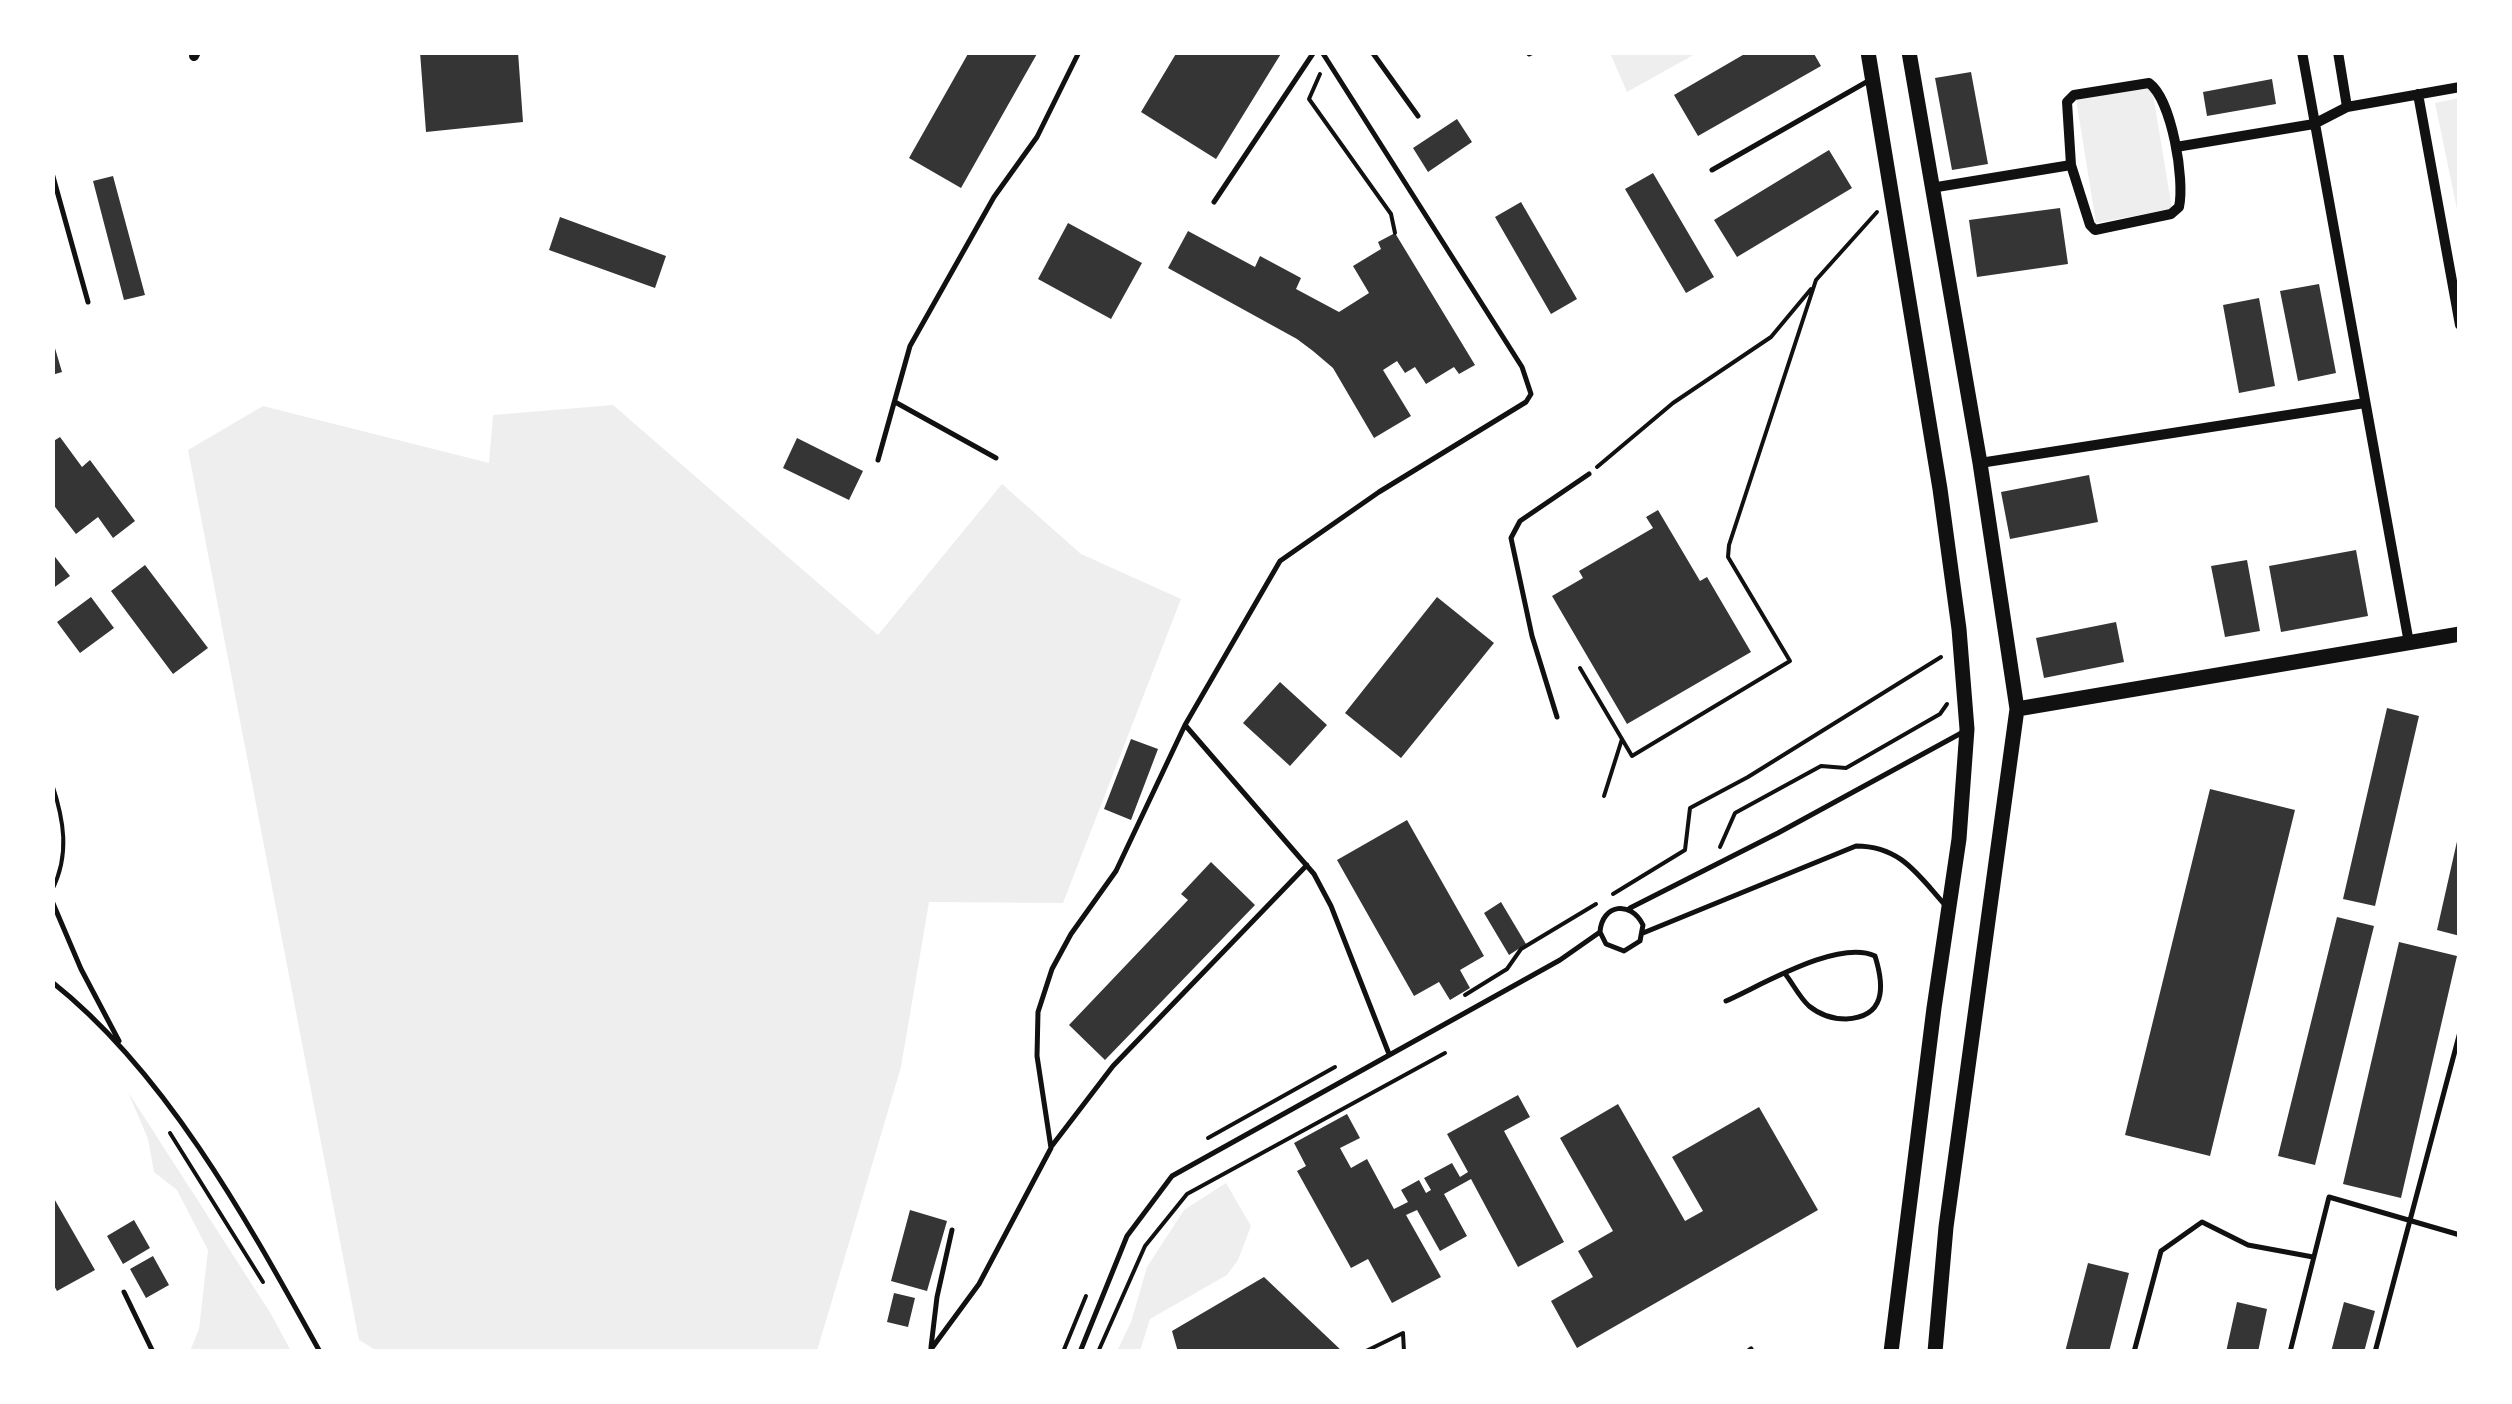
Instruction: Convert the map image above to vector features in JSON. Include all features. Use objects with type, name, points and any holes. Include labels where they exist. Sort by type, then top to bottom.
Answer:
[{"type":"main road","points":[[1868,52],[1940,489],[1961,645],[1967,729],[1965,784],[1891,1352]]},
{"type":"main road","points":[[1910,52],[1980,463],[2017,709],[1946,1227],[1936,1352]]},
{"type":"main road","points":[[2017,709],[2460,634]]},
{"type":"street","points":[[2302,52],[2409,643]]},
{"type":"street","points":[[2338,52],[2347,107]]},
{"type":"street","points":[[2146,82],[2162,99],[2176,146],[2181,202],[2178,210],[2098,230],[2090,225],[2072,165],[2067,102],[2074,95],[2146,82]]},
{"type":"street","points":[[2176,146],[2314,124],[2347,107],[2460,87]]},
{"type":"street","points":[[2418,94],[2460,325]]},
{"type":"street","points":[[1931,188],[2072,165]]},
{"type":"street","points":[[1980,463],[2365,403]]},
{"type":"lane","points":[[878,460],[910,346],[994,197],[1037,137],[1079,52]]},
{"type":"lane","points":[[1214,202],[1314,52]]},
{"type":"lane","points":[[1050,1148],[1037,1056],[1038,1012],[1052,969],[1071,934],[1116,871],[1186,725],[1280,561],[1379,492],[1526,402],[1531,394],[1522,367],[1322,52]]},
{"type":"lane","points":[[1372,52],[1418,116]]},
{"type":"lane","points":[[1712,170],[1873,78]]},
{"type":"lane","points":[[52,173],[88,302]]},
{"type":"lane","points":[[894,402],[996,458]]},
{"type":"lane","points":[[1557,716],[1532,636],[1511,538],[1520,521],[1589,474]]},
{"type":"lane","points":[[1186,725],[1307,864],[1331,906],[1389,1054]]},
{"type":"lane","points":[[1628,908],[1640,918],[1643,932],[1640,941],[1624,951],[1606,944],[1600,932],[1603,917],[1610,910],[1628,908],[1695,876],[1967,729]]},
{"type":"lane","points":[[1643,932],[1856,846],[1894,853],[1948,908]]},
{"type":"lane","points":[[930,1351],[980,1284],[1050,1148],[1113,1066],[1307,864]]},
{"type":"lane","points":[[52,901],[123,1048],[215,1174],[323,1352]]},
{"type":"lane","points":[[1080,1352],[1127,1236],[1172,1176],[1560,960],[1600,932]]},
{"type":"lane","points":[[1726,1001],[1786,974],[1830,955],[1864,951],[1875,956],[1882,980],[1876,1008],[1863,1018],[1833,1019],[1809,1006],[1786,974]]},
{"type":"lane","points":[[52,982],[123,1048]]},
{"type":"lane","points":[[2375,1352],[2460,1032]]},
{"type":"lane","points":[[2290,1352],[2330,1197],[2460,1235]]},
{"type":"lane","points":[[2134,1352],[2161,1250],[2202,1222],[2248,1245],[2314,1257]]},
{"type":"lane","points":[[930,1351],[952,1230]]},
{"type":"lane","points":[[124,1292],[153,1352]]},
{"type":"path","points":[[1327,60],[1309,99],[1391,214],[1396,233]]},
{"type":"path","points":[[1589,474],[1672,403],[1770,337],[1824,268],[1862,233],[1877,212],[1880,230]]},
{"type":"path","points":[[1580,668],[1632,756],[1790,662],[1728,558],[1728,545],[1814,285]]},
{"type":"path","points":[[1464,996],[1507,970],[1521,950],[1685,850],[1690,808],[1857,711],[1942,656],[1948,647],[1948,666]]},
{"type":"path","points":[[1720,847],[1735,813],[1822,766],[1846,768],[1864,759],[1940,714],[1948,702]]},
{"type":"path","points":[[1604,796],[1622,739]]},
{"type":"path","points":[[52,784],[65,830],[61,873],[52,890]]},
{"type":"path","points":[[1098,1352],[1145,1246],[1187,1194],[1444,1053]]},
{"type":"path","points":[[1200,1143],[1346,1064]]},
{"type":"path","points":[[166,1128],[268,1291]]},
{"type":"path","points":[[1062,1352],[1090,1289]]},
{"type":"path","points":[[1364,1352],[1403,1333],[1404,1352]]},
{"type":"shaded area","points":[[1610,53],[1697,53],[1627,92]]},
{"type":"shaded area","points":[[2152,88],[2172,209],[2096,223],[2076,99]]},
{"type":"shaded area","points":[[2460,98],[2459,219],[2435,103]]},
{"type":"shaded area","points":[[613,405],[878,635],[1002,484],[1081,554],[1181,599],[1063,903],[929,902],[901,1067],[817,1351],[377,1351],[359,1340],[188,450],[263,406],[489,463],[493,415]]},
{"type":"shaded area","points":[[128,1092],[291,1351],[190,1351],[199,1329],[208,1250],[177,1190],[154,1172],[148,1139]]},
{"type":"shaded area","points":[[1226,1183],[1251,1226],[1238,1260],[1227,1275],[1150,1319],[1140,1351],[1117,1351],[1131,1322],[1147,1267],[1184,1210]]},
{"type":"building","points":[[420,52],[518,52],[523,122],[426,132]]},
{"type":"building","points":[[969,52],[1038,52],[961,188],[909,158]]},
{"type":"building","points":[[1177,52],[1282,52],[1216,159],[1141,112]]},
{"type":"building","points":[[1748,52],[1813,52],[1821,66],[1698,136],[1674,95]]},
{"type":"building","points":[[1971,72],[1988,164],[1952,170],[1935,78]]},
{"type":"building","points":[[2272,79],[2276,104],[2207,116],[2203,92]]},
{"type":"building","points":[[1457,119],[1472,142],[1428,172],[1413,148]]},
{"type":"building","points":[[1829,150],[1852,188],[1737,257],[1714,220]]},
{"type":"building","points":[[1653,173],[1714,277],[1686,293],[1625,189]]},
{"type":"building","points":[[113,176],[145,295],[124,300],[93,181]]},
{"type":"building","points":[[1521,202],[1577,299],[1551,314],[1495,217]]},
{"type":"building","points":[[2060,208],[2068,264],[1977,277],[1969,220]]},
{"type":"building","points":[[560,217],[666,256],[655,288],[549,250]]},
{"type":"building","points":[[1068,223],[1142,263],[1111,319],[1038,279]]},
{"type":"building","points":[[1188,231],[1255,267],[1260,256],[1301,278],[1296,289],[1339,312],[1369,293],[1353,266],[1381,249],[1378,242],[1395,233],[1475,365],[1459,374],[1454,367],[1426,384],[1415,367],[1405,373],[1397,361],[1383,370],[1411,416],[1374,438],[1333,368],[1313,351],[1168,268]]},
{"type":"building","points":[[2319,284],[2336,373],[2298,381],[2280,291]]},
{"type":"building","points":[[2259,298],[2275,386],[2239,393],[2223,305]]},
{"type":"building","points":[[52,338],[62,372],[52,375]]},
{"type":"building","points":[[60,437],[82,467],[90,460],[135,521],[113,538],[98,517],[76,534],[52,503],[52,442]]},
{"type":"building","points":[[797,438],[863,471],[849,500],[783,468]]},
{"type":"building","points":[[2089,475],[2098,522],[2010,539],[2001,492]]},
{"type":"building","points":[[1658,510],[1700,581],[1707,577],[1751,652],[1627,724],[1552,596],[1583,578],[1579,571],[1653,528],[1646,517]]},
{"type":"building","points":[[2356,550],[2368,616],[2281,632],[2269,566]]},
{"type":"building","points":[[52,553],[70,576],[52,589]]},
{"type":"building","points":[[2247,560],[2260,631],[2225,637],[2211,566]]},
{"type":"building","points":[[145,565],[208,648],[173,674],[111,591]]},
{"type":"building","points":[[91,597],[114,628],[80,653],[57,622]]},
{"type":"building","points":[[1437,597],[1494,643],[1401,758],[1345,713]]},
{"type":"building","points":[[2116,622],[2124,662],[2044,678],[2036,638]]},
{"type":"building","points":[[1280,682],[1327,725],[1290,766],[1243,723]]},
{"type":"building","points":[[2387,708],[2419,716],[2375,906],[2343,899]]},
{"type":"building","points":[[1131,739],[1158,749],[1131,820],[1104,809]]},
{"type":"building","points":[[2210,789],[2295,810],[2210,1156],[2125,1135]]},
{"type":"building","points":[[1407,820],[1484,956],[1460,970],[1470,988],[1450,1000],[1439,982],[1414,996],[1337,860]]},
{"type":"building","points":[[2460,837],[2460,936],[2437,930]]},
{"type":"building","points":[[1211,862],[1255,905],[1105,1060],[1069,1025],[1188,900],[1181,894]]},
{"type":"building","points":[[1501,902],[1526,944],[1509,955],[1484,913]]},
{"type":"building","points":[[2337,917],[2374,926],[2315,1165],[2278,1156]]},
{"type":"building","points":[[2399,942],[2457,956],[2401,1198],[2343,1184]]},
{"type":"building","points":[[1518,1095],[1530,1117],[1504,1131],[1564,1242],[1518,1267],[1471,1179],[1444,1194],[1467,1236],[1440,1251],[1417,1210],[1406,1215],[1441,1277],[1392,1303],[1368,1259],[1351,1268],[1297,1171],[1306,1166],[1294,1143],[1347,1114],[1360,1138],[1340,1148],[1351,1168],[1367,1159],[1394,1209],[1408,1202],[1401,1190],[1419,1180],[1426,1193],[1431,1190],[1424,1178],[1452,1163],[1460,1177],[1468,1172],[1447,1134]]},
{"type":"building","points":[[1618,1104],[1685,1221],[1703,1211],[1672,1157],[1759,1107],[1818,1210],[1577,1348],[1551,1301],[1593,1277],[1578,1251],[1613,1231],[1560,1138]]},
{"type":"building","points":[[52,1195],[95,1270],[57,1291],[52,1282]]},
{"type":"building","points":[[910,1210],[947,1221],[927,1291],[891,1281]]},
{"type":"building","points":[[134,1220],[150,1248],[123,1264],[107,1236]]},
{"type":"building","points":[[153,1256],[169,1285],[146,1298],[130,1269]]},
{"type":"building","points":[[2088,1263],[2129,1273],[2109,1352],[2065,1352]]},
{"type":"building","points":[[1264,1277],[1343,1352],[1178,1352],[1172,1331]]},
{"type":"building","points":[[894,1293],[915,1298],[908,1327],[887,1322]]},
{"type":"building","points":[[2237,1302],[2267,1309],[2258,1352],[2226,1352]]},
{"type":"building","points":[[2344,1302],[2375,1311],[2364,1352],[2331,1352]]}]
